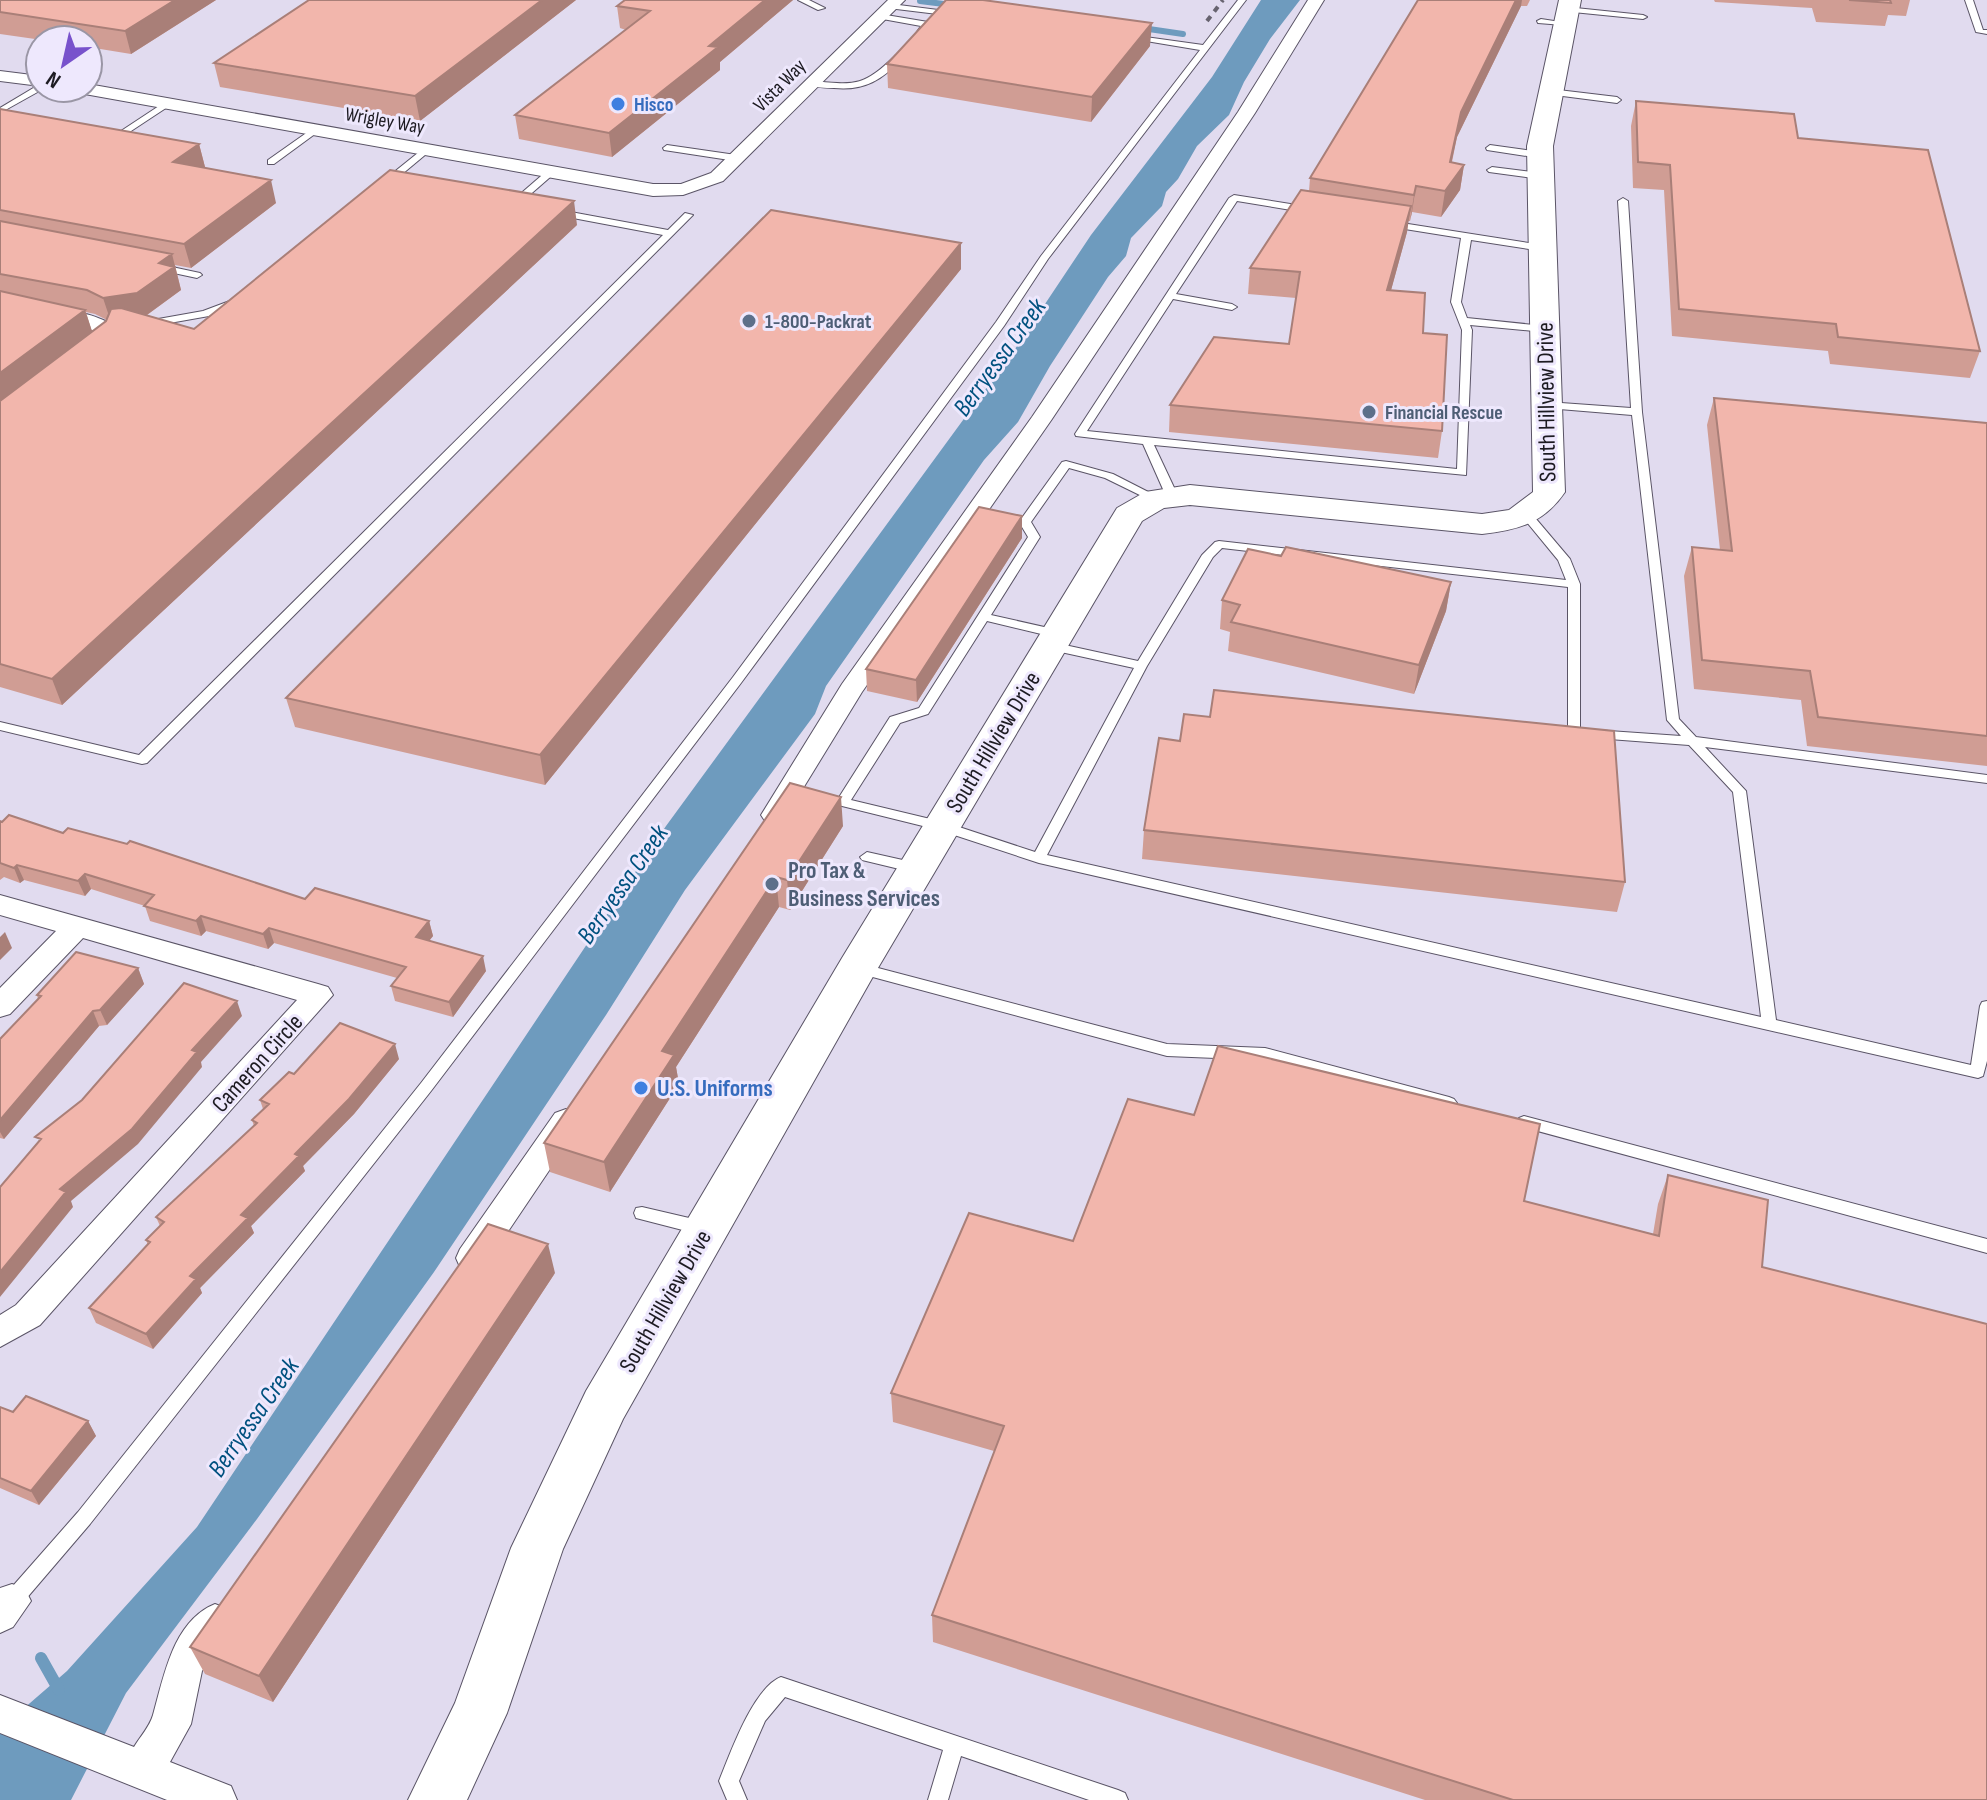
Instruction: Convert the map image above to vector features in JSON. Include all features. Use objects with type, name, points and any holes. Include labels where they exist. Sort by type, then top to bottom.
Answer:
[{"type":"street","points":[[760,836],[851,690],[1041,419],[1246,113],[1316,0]]},
{"type":"street","name":"Vista Way","points":[[683,189],[717,177],[890,7]]},
{"type":"street","name":"South Hillview Drive","points":[[437,1800],[479,1713],[537,1548],[597,1420],[857,968],[1129,515],[1164,498],[1190,495],[1482,524],[1509,522],[1527,515],[1540,506],[1549,492],[1540,166],[1560,13]]},
{"type":"street","points":[[0,76],[24,81]]},
{"type":"street","name":"Wrigley Way","points":[[104,92],[653,190],[683,189]]},
{"type":"street","points":[[0,304],[118,328]]},
{"type":"street","points":[[71,365],[118,328]]},
{"type":"street","name":"Cameron Circle","points":[[0,905],[318,995],[28,1315],[0,1333]]},
{"type":"street","points":[[0,1006],[79,925]]},
{"type":"street","points":[[453,1284],[578,1103]]},
{"type":"street","points":[[135,1767],[171,1724],[176,1693],[186,1662],[231,1600]]},
{"type":"street","points":[[0,1714],[217,1800]]},
{"type":"lane","points":[[802,0],[821,8]]},
{"type":"lane","points":[[6,1608],[84,1518],[426,1087],[737,680],[1000,324],[1044,258],[1242,0]]},
{"type":"lane","points":[[1969,0],[1980,32],[1987,32]]},
{"type":"lane","points":[[890,7],[957,15]]},
{"type":"lane","points":[[812,84],[849,87],[876,81],[925,29],[925,24],[890,7]]},
{"type":"lane","points":[[1560,13],[1643,17]]},
{"type":"lane","points":[[1126,36],[1204,48]]},
{"type":"lane","points":[[1550,92],[1617,100]]},
{"type":"lane","points":[[1,111],[24,95]]},
{"type":"lane","points":[[122,133],[168,104]]},
{"type":"lane","points":[[271,162],[315,131]]},
{"type":"lane","points":[[667,148],[736,158]]},
{"type":"lane","points":[[1490,148],[1540,166]]},
{"type":"lane","points":[[380,188],[427,150]]},
{"type":"lane","points":[[1492,170],[1540,166]]},
{"type":"lane","points":[[514,204],[551,172]]},
{"type":"lane","points":[[1326,213],[1234,198],[1080,434],[1462,473],[1467,330],[1456,302],[1466,238]]},
{"type":"lane","points":[[1623,201],[1637,412],[1673,720],[1739,791],[1769,1025]]},
{"type":"lane","points":[[499,202],[529,207]]},
{"type":"lane","points":[[544,210],[670,233]]},
{"type":"lane","points":[[0,726],[142,760],[688,215]]},
{"type":"lane","points":[[1373,221],[1542,248]]},
{"type":"lane","points":[[151,266],[197,275]]},
{"type":"lane","points":[[1170,296],[1232,307]]},
{"type":"lane","points":[[118,328],[205,314],[242,297]]},
{"type":"lane","points":[[1463,321],[1544,329]]},
{"type":"lane","points":[[1547,405],[1637,412]]},
{"type":"lane","points":[[1147,441],[1164,498]]},
{"type":"lane","points":[[1164,498],[1109,476],[1066,464],[1025,522],[1034,537],[924,711],[895,720],[843,802],[942,826],[1039,858],[1978,1072],[1987,1006]]},
{"type":"lane","points":[[1527,515],[1564,559],[1574,584],[1574,733],[1692,741],[1987,779]]},
{"type":"lane","points":[[1039,858],[1141,666],[1208,555],[1219,544],[1574,584]]},
{"type":"lane","points":[[984,617],[1141,666]]},
{"type":"lane","points":[[867,857],[917,869]]},
{"type":"lane","points":[[857,968],[1167,1050],[1265,1054],[1464,1107]]},
{"type":"lane","points":[[1511,1119],[1987,1246]]},
{"type":"lane","points":[[642,1213],[706,1229]]},
{"type":"lane","points":[[737,1800],[729,1781],[758,1714],[781,1686],[1118,1800]]},
{"type":"lane","points":[[938,1800],[954,1745]]},
{"type":"water","points":[[1261,0],[1300,0],[1270,39],[1244,82],[1229,115],[1197,146],[1178,179],[1166,192],[1162,206],[1131,238],[1126,256],[1108,277],[1050,366],[1018,422],[984,460],[826,686],[815,714],[685,890],[606,1015],[434,1272],[257,1519],[126,1693],[71,1800],[0,1800],[0,1729],[67,1671],[197,1527],[666,826],[1015,349],[1091,235],[1212,77]]},
{"type":"building","points":[[0,0],[175,0],[125,31],[104,28],[104,24],[79,24],[0,12]]},
{"type":"building","points":[[309,0],[542,0],[415,96],[214,63]]},
{"type":"building","points":[[625,0],[765,0],[709,46],[718,47],[609,133],[515,115],[650,11],[617,6]]},
{"type":"building","points":[[946,0],[983,0],[1152,23],[1092,97],[887,64]]},
{"type":"building","points":[[1418,0],[1516,0],[1461,112],[1450,162],[1464,165],[1445,191],[1416,186],[1414,195],[1310,178]]},
{"type":"building","points":[[1849,0],[1890,0],[1891,3]]},
{"type":"building","points":[[1636,101],[1794,114],[1798,138],[1928,150],[1980,351],[1838,337],[1836,324],[1679,309],[1670,165],[1638,162]]},
{"type":"building","points":[[0,109],[199,144],[173,162],[271,180],[184,244],[0,210]]},
{"type":"building","points":[[390,170],[574,201],[52,679],[0,664],[0,401],[106,321],[111,309],[121,308],[194,329]]},
{"type":"building","points":[[1301,190],[1411,206],[1387,290],[1425,293],[1423,333],[1447,335],[1442,431],[1170,405],[1214,337],[1289,344],[1300,272],[1250,268]]},
{"type":"building","points":[[771,210],[961,243],[540,755],[286,698]]},
{"type":"building","points":[[0,221],[172,254],[159,263],[174,267],[137,293],[103,298],[87,290],[0,274]]},
{"type":"building","points":[[0,291],[85,310],[0,373]]},
{"type":"building","points":[[1714,398],[1987,423],[1987,736],[1818,717],[1810,671],[1702,660],[1692,547],[1732,551]]},
{"type":"building","points":[[979,507],[1022,516],[916,680],[866,669]]},
{"type":"building","points":[[1286,547],[1451,582],[1419,665],[1231,622],[1240,605],[1222,600],[1248,549],[1281,556]]},
{"type":"building","points":[[1214,690],[1614,731],[1625,882],[1144,830],[1159,738],[1180,741],[1184,714],[1210,717]]},
{"type":"building","points":[[790,783],[841,797],[787,880],[776,877],[662,1051],[674,1055],[604,1162],[544,1143]]},
{"type":"building","points":[[9,815],[63,833],[68,828],[127,844],[130,841],[305,899],[315,888],[429,921],[416,937],[483,956],[449,1002],[391,986],[406,967],[269,928],[263,934],[201,916],[196,921],[144,906],[154,895],[85,874],[78,881],[0,863],[0,821]]},
{"type":"building","points":[[76,952],[138,968],[100,1010],[93,1011],[0,1120],[0,1039],[41,996],[37,995]]},
{"type":"building","points":[[184,983],[237,1001],[192,1050],[197,1052],[132,1129],[60,1189],[66,1192],[0,1272],[0,1187],[41,1139],[35,1137],[82,1100]]},
{"type":"building","points":[[340,1023],[395,1044],[349,1099],[295,1154],[299,1156],[241,1215],[248,1218],[190,1276],[196,1279],[146,1334],[89,1308],[150,1242],[146,1240],[164,1222],[156,1217],[257,1123],[252,1120],[269,1104],[260,1100],[289,1072],[294,1074]]},
{"type":"building","points":[[1218,1046],[1540,1124],[1524,1201],[1659,1236],[1668,1175],[1768,1200],[1762,1267],[1987,1324],[1987,1800],[1513,1800],[932,1615],[1004,1426],[891,1393],[969,1213],[1073,1241],[1128,1099],[1194,1115]]},
{"type":"building","points":[[488,1224],[548,1244],[259,1676],[190,1647]]},
{"type":"building","points":[[26,1396],[88,1421],[31,1491],[0,1478],[0,1407],[13,1412]]},
{"type":"waterway","points":[[920,1],[952,5]]},
{"type":"waterway","points":[[1142,28],[1183,34]]},
{"type":"waterway","points":[[41,1658],[59,1690]]},
{"type":"railway","points":[[1207,21],[1223,0]]},
{"type":"place","name":"Hisco","points":[[618,104]]},
{"type":"place","name":"1-800-Packrat","points":[[749,321]]},
{"type":"place","name":"Financial Rescue","points":[[1369,412]]},
{"type":"place","name":"Pro Tax & Business Services","points":[[772,884]]},
{"type":"place","name":"U.S. Uniforms","points":[[641,1088]]},
{"type":"water label","name":"Berryessa Creek","points":[[999,357]]},
{"type":"water label","name":"Berryessa Creek","points":[[622,884]]},
{"type":"water label","name":"Berryessa Creek","points":[[253,1417]]}]
